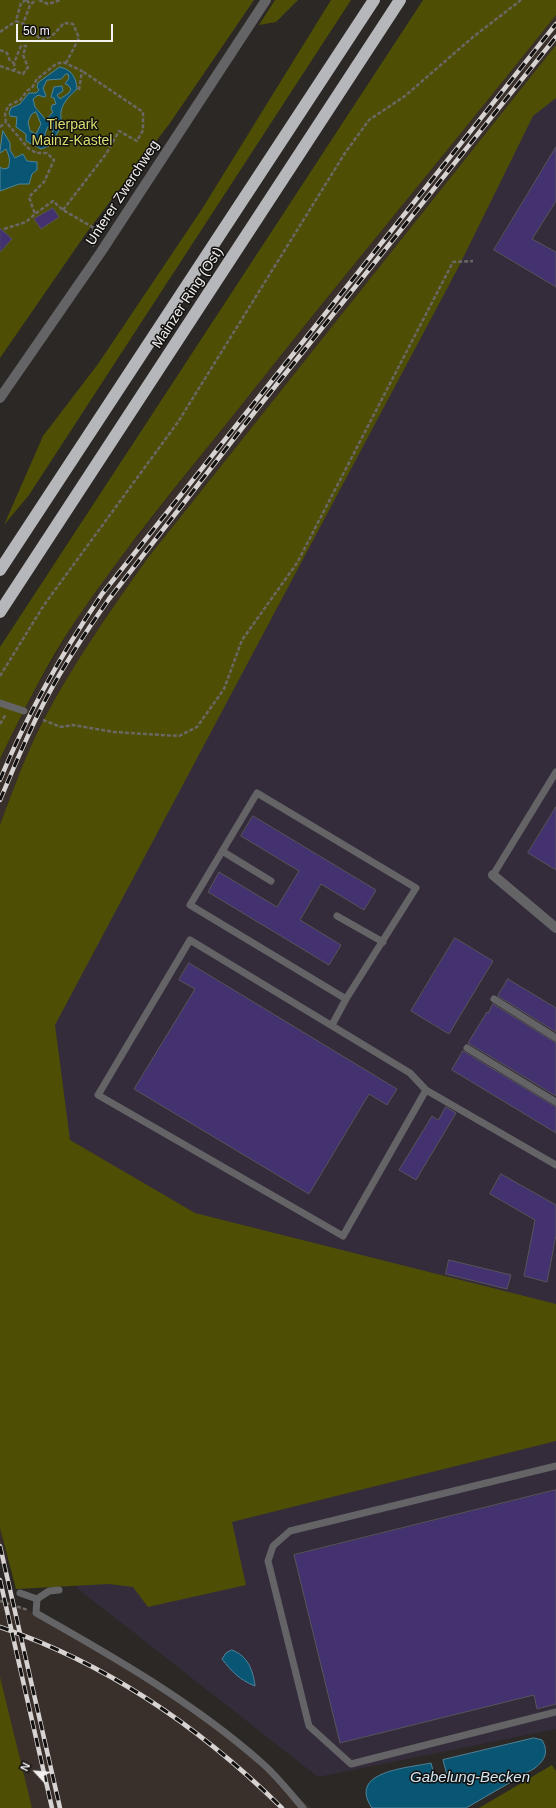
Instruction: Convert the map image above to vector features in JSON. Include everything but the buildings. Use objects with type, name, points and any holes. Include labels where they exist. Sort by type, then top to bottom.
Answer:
[{"type":"highway","name":"Mainzer Ring (Ost)","points":[[0,570],[374,0]]},
{"type":"highway","name":"Mainzer Ring (Ost)","points":[[0,612],[400,0]]},
{"type":"street","name":"Unterer Zwerchweg","points":[[0,398],[101,252],[266,0]]},
{"type":"street","points":[[493,875],[556,928]]},
{"type":"lane","points":[[0,703],[24,711]]},
{"type":"lane","points":[[493,875],[556,772]]},
{"type":"lane","points":[[332,1025],[346,999],[416,888],[257,793],[190,905],[346,999]]},
{"type":"lane","points":[[222,851],[271,881]]},
{"type":"lane","points":[[337,916],[383,942]]},
{"type":"lane","points":[[426,1090],[343,1236],[98,1095],[190,940],[332,1025],[410,1074],[426,1090],[556,1165]]},
{"type":"lane","points":[[494,999],[556,1038]]},
{"type":"lane","points":[[468,1048],[556,1102]]},
{"type":"lane","points":[[556,1466],[290,1531],[273,1546],[268,1562],[309,1726],[351,1764],[556,1712]]},
{"type":"lane","points":[[36,1599],[49,1591],[60,1590]]},
{"type":"lane","points":[[20,1593],[36,1599]]},
{"type":"lane","points":[[36,1599],[36,1613],[115,1659],[198,1712],[263,1764],[303,1808]]},
{"type":"path","points":[[0,32],[4,31],[16,21],[21,3],[26,0],[30,5]]},
{"type":"path","points":[[23,24],[30,5],[36,0]]},
{"type":"path","points":[[39,0],[48,4],[61,0]]},
{"type":"path","points":[[0,676],[44,605],[178,422],[345,153],[369,120],[405,96],[473,37],[521,0]]},
{"type":"path","points":[[16,21],[23,24],[42,40],[52,36],[64,23],[73,24],[79,38],[66,63]]},
{"type":"path","points":[[0,66],[23,74],[28,67],[23,55],[26,46],[21,46],[14,63],[15,70]]},
{"type":"path","points":[[0,50],[3,50],[7,54],[10,61],[14,63]]},
{"type":"path","points":[[35,214],[28,197],[44,182],[54,160],[47,153],[36,153],[28,148],[6,122],[5,114],[8,106],[20,100],[28,90],[32,88],[37,79],[56,64],[63,62],[82,70],[143,112],[144,130],[137,141],[119,131],[106,154],[63,210]]},
{"type":"path","points":[[79,90],[82,70]]},
{"type":"path","points":[[0,127],[6,122]]},
{"type":"path","points":[[4,229],[26,222],[53,202],[63,210],[94,228],[90,243],[101,252]]},
{"type":"path","points":[[43,720],[61,727],[73,725],[114,732],[179,736],[197,728],[224,689],[242,640],[297,563],[453,262],[473,261]]},
{"type":"path","points":[[0,1601],[36,1613]]},
{"type":"shaded area","points":[[556,15],[556,45],[147,559],[110,611],[68,677],[43,720],[16,782],[0,825],[0,759],[33,693],[75,621],[113,567],[261,380]]},
{"type":"shaded area","points":[[556,66],[556,1729],[318,1777],[77,1588],[6,1027]]},
{"type":"shaded area","points":[[0,1528],[8,1562],[0,1564]]},
{"type":"shaded area","points":[[0,1597],[75,1633],[202,1712],[311,1808],[0,1808]]},
{"type":"green space","name":"Tierpark Mainz-Kastel","points":[[0,0],[254,0],[170,123],[87,232],[0,358]]},
{"type":"green space","points":[[275,0],[298,0],[276,22],[259,25]]},
{"type":"green space","points":[[331,0],[351,0],[29,495],[4,525],[43,436],[98,364],[202,209]]},
{"type":"green space","points":[[423,0],[556,0],[556,15],[155,512],[95,593],[65,637],[35,688],[0,759],[0,647]]},
{"type":"green space","points":[[556,45],[556,98],[533,116],[458,268],[55,1025],[70,1140],[195,1213],[556,1304],[556,1441],[232,1522],[246,1585],[148,1607],[133,1587],[109,1584],[16,1589],[0,1528],[0,825],[20,772],[43,721],[92,638],[119,598],[147,559]]},
{"type":"green space","points":[[0,1677],[32,1808],[0,1808]]},
{"type":"green space","points":[[552,1765],[556,1771],[556,1808],[479,1808]]},
{"type":"water","points":[[60,67],[68,70],[73,75],[76,81],[77,89],[66,100],[62,109],[61,119],[63,124],[49,146],[41,149],[26,141],[26,134],[16,127],[17,117],[10,116],[9,113],[11,108],[20,104],[29,93],[36,93],[39,90],[37,87],[38,83]],"holes":[[[68,74],[69,78],[65,84],[71,89],[69,93],[60,99],[57,95],[63,91],[62,86],[54,87],[51,97],[54,98],[56,104],[52,105],[51,109],[53,112],[46,120],[35,107],[33,99],[38,95],[44,97],[46,96],[43,88],[47,80],[61,79]],[[36,112],[41,124],[36,134],[30,131],[28,122],[31,115]],[[48,127],[52,127],[52,136],[47,138],[45,135]]]},
{"type":"water","points":[[3,131],[10,143],[10,150],[15,158],[23,154],[27,161],[37,162],[37,170],[32,174],[29,184],[19,184],[0,191],[0,167],[3,169],[8,168],[9,163],[9,156],[6,149],[0,153]]},
{"type":"water","points":[[232,1650],[242,1656],[249,1664],[253,1674],[255,1686],[237,1675],[222,1659],[226,1653]]},
{"type":"water","name":"Gabelung-Becken","points":[[534,1738],[542,1740],[545,1748],[545,1756],[538,1765],[466,1808],[372,1808],[366,1796],[367,1786],[374,1779],[384,1774],[431,1763],[435,1778],[447,1775],[443,1760]]},
{"type":"railway","points":[[0,780],[10,755],[46,684],[102,594],[556,24]]},
{"type":"railway","points":[[0,800],[40,709],[76,647],[109,599],[257,409],[556,37]]},
{"type":"railway","points":[[0,1546],[60,1808]]},
{"type":"railway","points":[[0,1580],[52,1808]]},
{"type":"railway","points":[[0,1627],[40,1642],[78,1660],[115,1679],[151,1701],[186,1725],[219,1751],[282,1808]]}]
